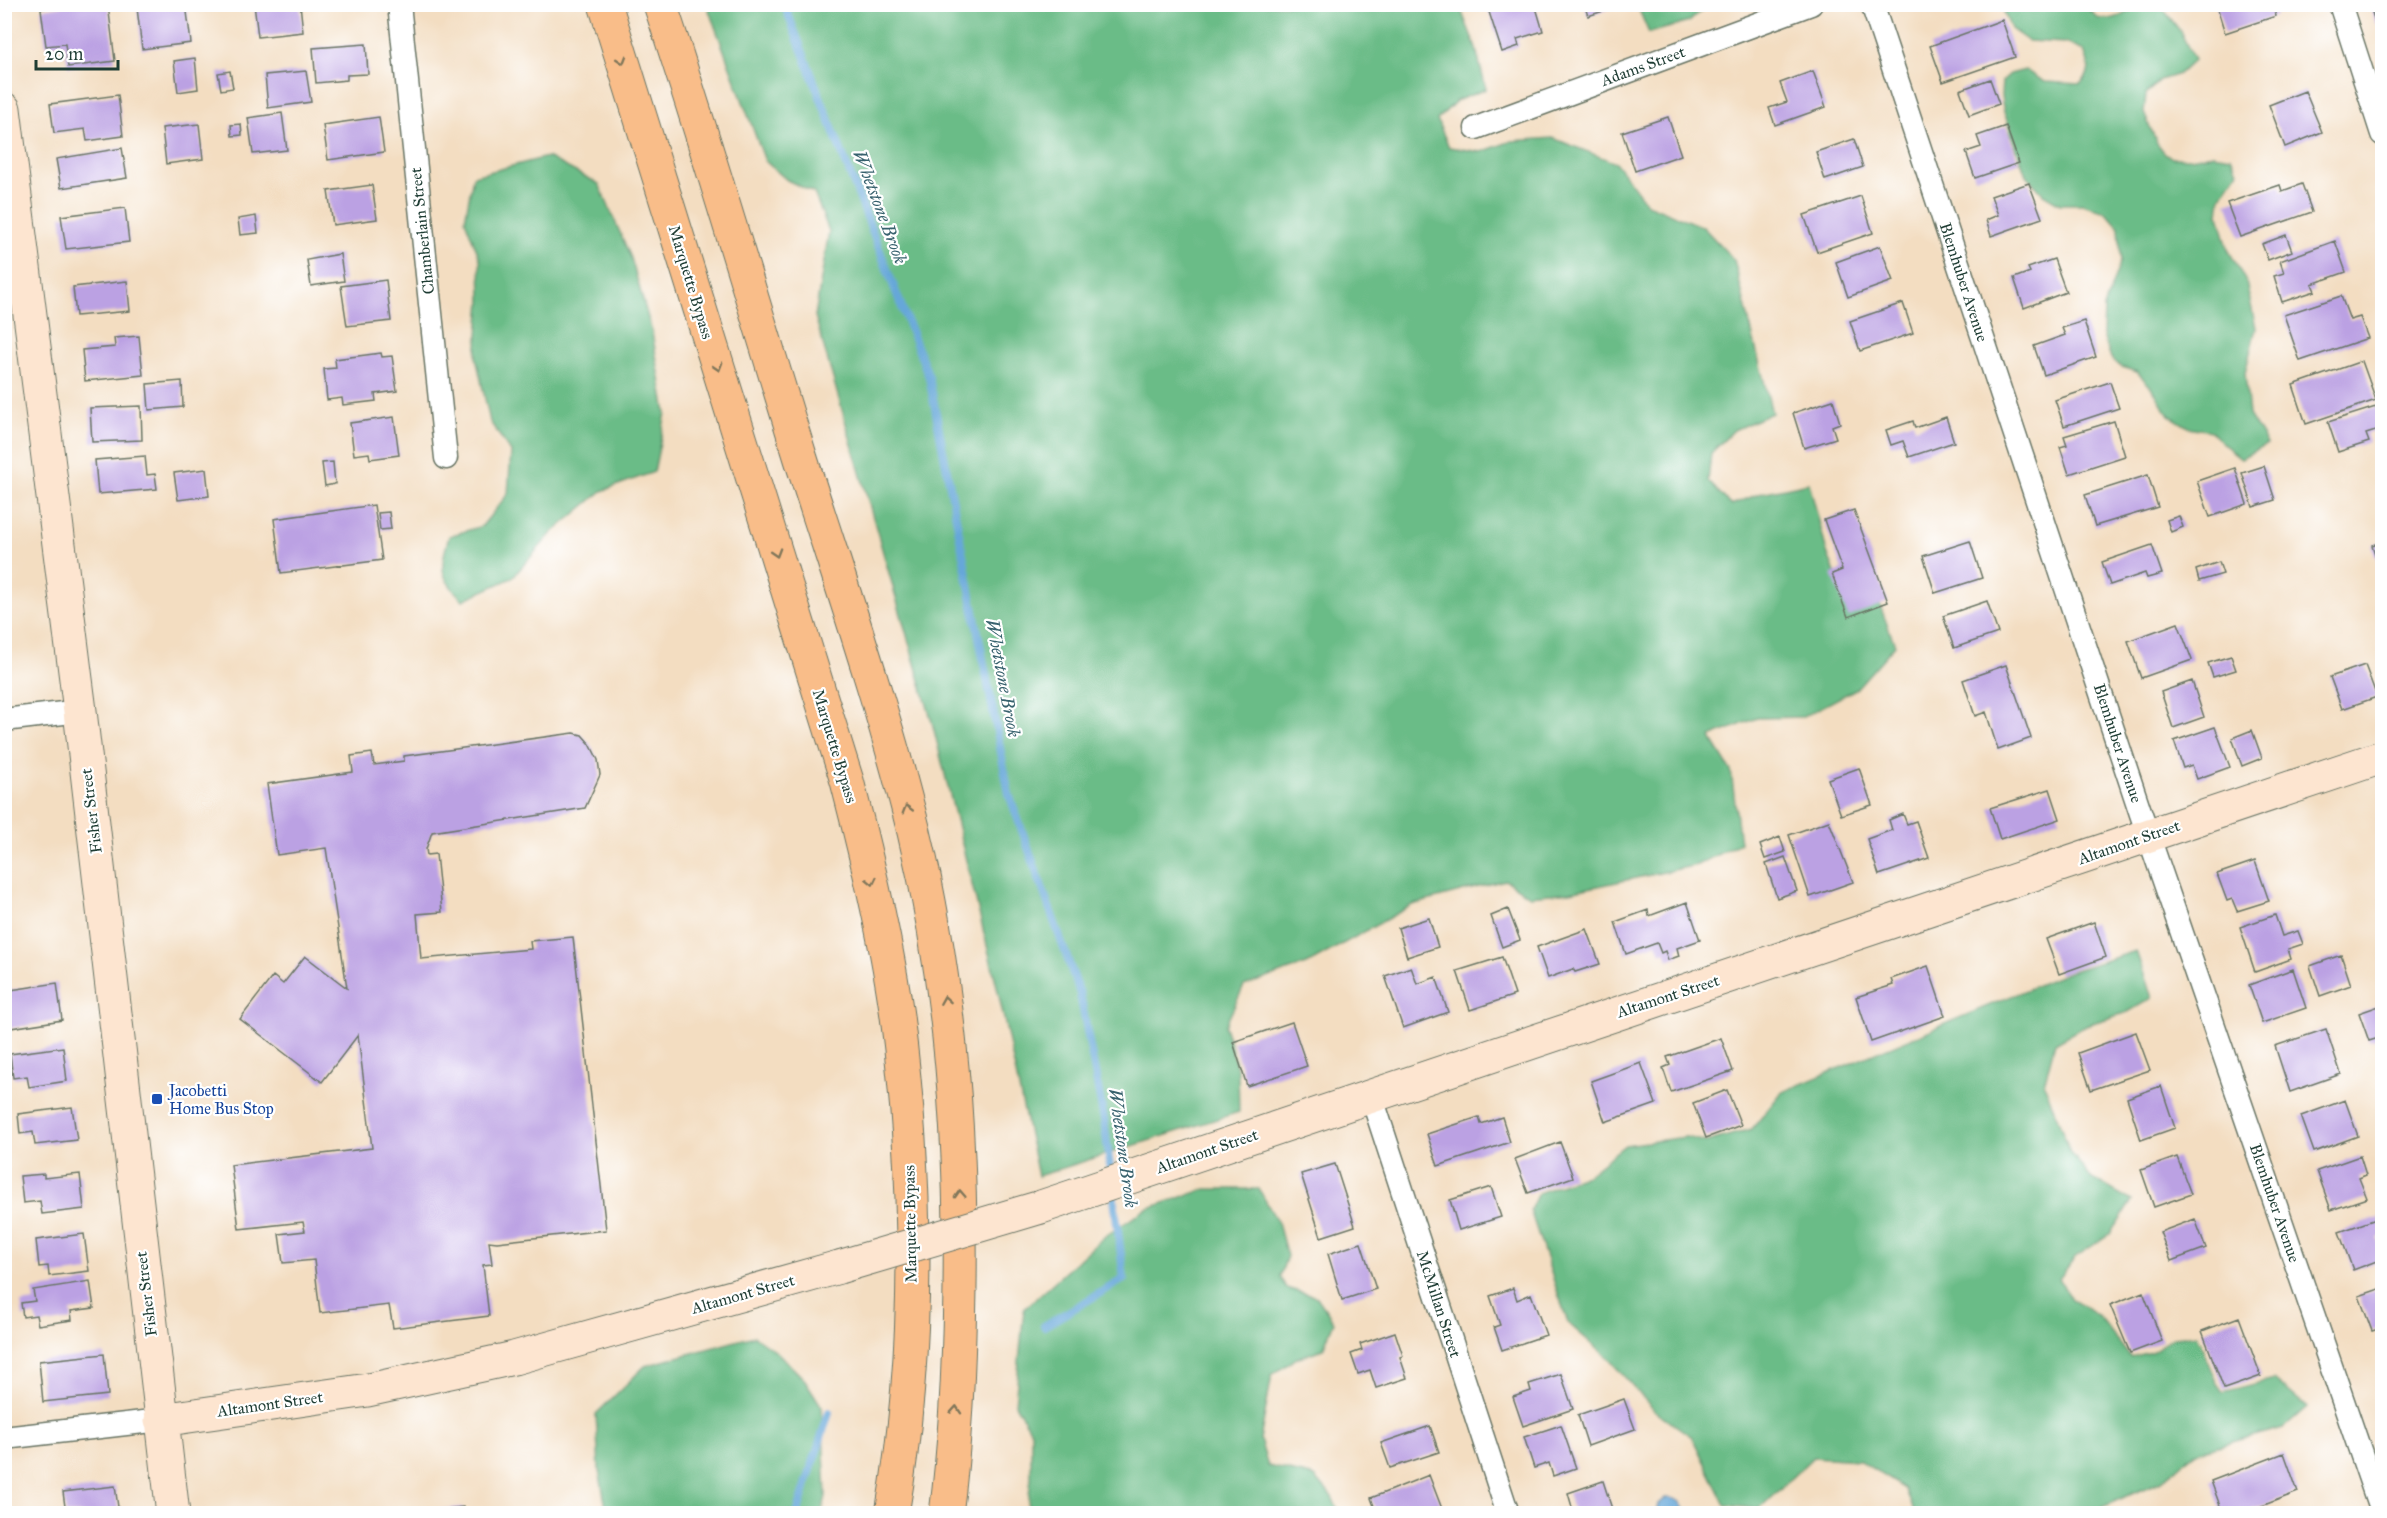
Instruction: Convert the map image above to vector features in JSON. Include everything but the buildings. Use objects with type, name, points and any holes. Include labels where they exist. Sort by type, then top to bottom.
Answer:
[{"type":"highway","name":"Marquette Bypass","points":[[604,4],[847,781],[871,875],[897,1015],[907,1116],[911,1213],[912,1327],[902,1453],[892,1514]]},
{"type":"highway","points":[[660,4],[722,194],[884,726],[914,831],[934,926],[949,1022],[961,1219],[958,1387],[946,1514]]},
{"type":"street","name":"Chamberlain Street","points":[[399,4],[446,458]]},
{"type":"street","name":"Adams Street","points":[[1476,128],[1811,4]]},
{"type":"street","name":"Blemhuber Avenue","points":[[1872,4],[2149,836],[2382,1514]]},
{"type":"street","points":[[2340,4],[2382,134]]},
{"type":"street","name":"Fisher Street","points":[[4,109],[80,711],[173,1514]]},
{"type":"street","points":[[4,720],[80,711]]},
{"type":"street","name":"Altamont Street","points":[[4,1438],[161,1420],[368,1390],[503,1360],[839,1267],[1041,1207],[2382,757]]},
{"type":"street","name":"McMillan Street","points":[[1371,1095],[1508,1514]]},
{"type":"green space","points":[[1637,4],[1707,5],[1689,22],[1649,33]]},
{"type":"green space","points":[[707,5],[1461,5],[1475,45],[1486,89],[1456,101],[1437,120],[1449,147],[1481,152],[1512,141],[1553,138],[1616,163],[1647,204],[1703,227],[1734,260],[1772,413],[1734,430],[1711,453],[1708,481],[1731,505],[1761,493],[1809,483],[1827,552],[1841,588],[1879,603],[1895,645],[1856,689],[1803,717],[1757,718],[1710,737],[1731,771],[1740,843],[1697,865],[1570,892],[1530,896],[1505,880],[1412,905],[1307,964],[1244,986],[1225,1026],[1238,1072],[1239,1112],[1038,1176],[996,982],[933,726],[815,316],[829,231],[814,193],[787,180],[765,161]]},
{"type":"green space","points":[[2006,5],[2083,5],[2099,19],[2121,16],[2139,6],[2161,6],[2180,31],[2194,60],[2179,74],[2160,80],[2146,94],[2144,113],[2157,143],[2172,158],[2213,154],[2231,157],[2238,171],[2221,196],[2219,214],[2228,249],[2246,282],[2256,328],[2245,373],[2249,415],[2267,444],[2241,458],[2211,431],[2188,427],[2169,415],[2152,388],[2137,372],[2121,367],[2111,358],[2103,336],[2104,308],[2121,260],[2119,227],[2105,211],[2082,204],[2060,204],[2043,194],[2026,175],[2004,112],[2001,96],[2002,81],[2010,74],[2025,70],[2045,82],[2080,84],[2088,73],[2088,60],[2084,51],[2066,43],[2028,41],[2011,29],[2004,13]]},
{"type":"green space","points":[[547,157],[599,184],[631,258],[652,332],[666,413],[654,472],[602,491],[552,533],[512,578],[463,600],[449,584],[443,571],[449,536],[482,526],[508,494],[511,452],[490,422],[476,357],[481,301],[480,259],[465,220],[473,176]]},
{"type":"green space","points":[[2136,951],[2152,998],[2128,1012],[2086,1025],[2055,1043],[2044,1084],[2071,1153],[2090,1177],[2132,1201],[2110,1234],[2074,1258],[2059,1279],[2071,1299],[2099,1316],[2130,1357],[2152,1352],[2173,1337],[2197,1335],[2216,1382],[2223,1392],[2274,1379],[2307,1407],[2283,1428],[2196,1452],[2161,1481],[2102,1507],[2098,1513],[1915,1513],[1905,1489],[1859,1460],[1813,1457],[1759,1509],[1725,1505],[1692,1437],[1654,1410],[1607,1357],[1568,1323],[1530,1210],[1538,1193],[1587,1175],[1625,1145],[1686,1137],[1706,1142],[1752,1129],[1782,1092],[2069,972]]},
{"type":"green space","points":[[1206,1189],[1259,1189],[1278,1223],[1287,1256],[1280,1276],[1286,1288],[1317,1297],[1334,1322],[1323,1349],[1297,1358],[1272,1375],[1260,1440],[1268,1466],[1315,1477],[1332,1497],[1339,1513],[1027,1513],[1031,1478],[1031,1431],[1015,1404],[1024,1309],[1104,1237],[1146,1209]]},
{"type":"green space","points":[[754,1336],[778,1353],[805,1380],[822,1407],[826,1496],[822,1513],[607,1513],[599,1470],[596,1414],[645,1366]]},
{"type":"water","points":[[1666,1498],[1679,1501],[1685,1513],[1657,1513],[1659,1504]]},
{"type":"waterway","name":"Whetstone Brook","points":[[784,4],[929,377],[1009,794],[1080,994],[1104,1120],[1111,1175]]},
{"type":"waterway","name":"Whetstone Brook","points":[[1044,1326],[1124,1279],[1113,1191]]},
{"type":"waterway","name":"Whetstone Brook","points":[[797,1514],[829,1412]]},
{"type":"place","name":"Jacobetti Home Bus Stop","points":[[157,1099]]}]
